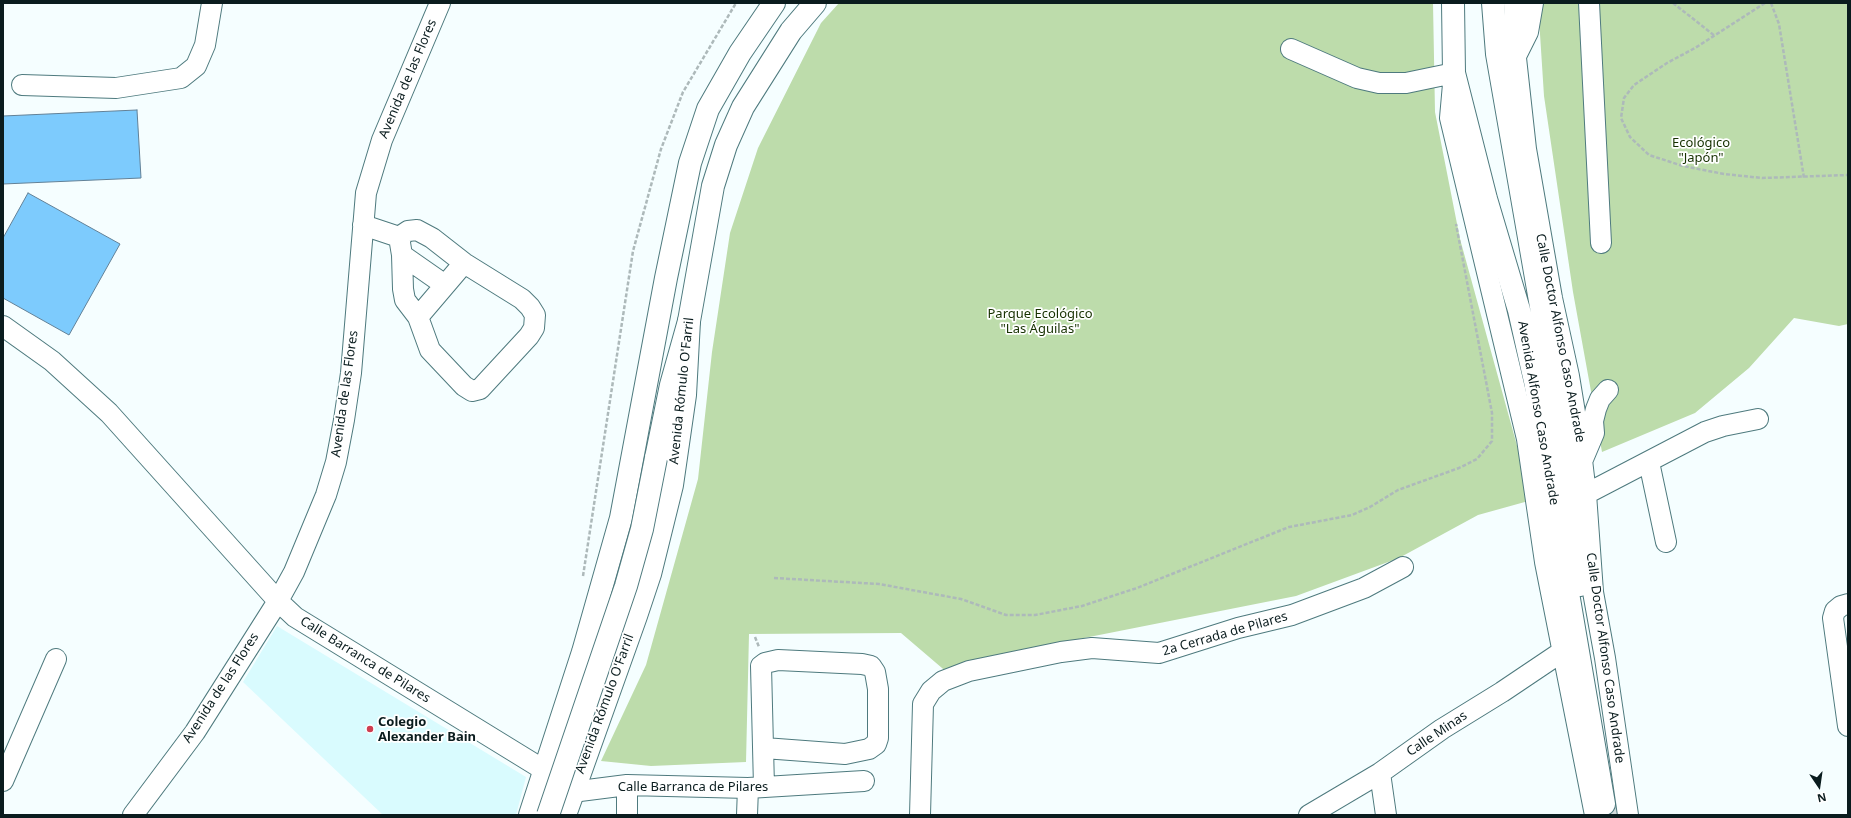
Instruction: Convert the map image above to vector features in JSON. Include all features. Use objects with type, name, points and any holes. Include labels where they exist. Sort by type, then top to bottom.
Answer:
[{"type":"main road","points":[[530,815],[583,652],[621,518],[666,278],[690,162],[708,109],[744,47],[774,3]]},
{"type":"main road","name":"Avenida Rómulo O'Farril","points":[[564,815],[650,574],[672,485],[685,395],[689,321],[713,186],[726,145],[743,107],[791,31],[815,3]]},
{"type":"main road","name":"Avenida Alfonso Caso Andrade","points":[[1453,3],[1454,73],[1486,199],[1519,310],[1535,381],[1568,593],[1610,809]]},
{"type":"main road","name":"Avenida Alfonso Caso Andrade","points":[[1493,3],[1497,54],[1566,450],[1581,592],[1610,809]]},
{"type":"main road","points":[[1524,209],[1531,184]]},
{"type":"main road","points":[[1529,241],[1545,258]]},
{"type":"main road","points":[[548,815],[626,586],[642,529],[671,385],[689,321]]},
{"type":"main road","points":[[546,764],[553,771],[564,777],[575,774],[581,768]]},
{"type":"street","points":[[22,85],[116,88],[181,78],[196,66],[205,45],[212,3]]},
{"type":"street","name":"Avenida de las Flores","points":[[133,815],[195,732],[278,601],[294,572],[326,495],[336,462],[351,372],[366,193],[382,140],[440,3]]},
{"type":"street","name":"Calle Doctor Alfonso Caso Andrade","points":[[1514,3],[1516,58],[1531,184],[1570,376],[1586,494],[1593,592],[1605,658],[1610,809]]},
{"type":"street","points":[[1516,58],[1528,32],[1533,3]]},
{"type":"street","points":[[1589,3],[1601,243]]},
{"type":"street","points":[[1291,48],[1357,78],[1379,83],[1406,83],[1454,73],[1450,118],[1527,439],[1545,562],[1563,650],[1610,809]]},
{"type":"street","points":[[363,225],[401,246],[445,285]]},
{"type":"street","points":[[417,230],[432,238],[464,263],[522,299],[535,315],[534,328],[529,336],[480,389],[472,391],[464,386],[430,350],[418,317],[405,300],[401,246],[408,231],[417,230]]},
{"type":"street","points":[[418,317],[464,263]]},
{"type":"street","name":"Calle Barranca de Pilares","points":[[3,326],[52,361],[109,413],[278,601],[295,617],[546,764],[555,790],[572,792],[627,784],[756,787],[864,781]]},
{"type":"street","points":[[1582,461],[1594,433],[1593,421],[1596,409],[1600,399],[1608,390]]},
{"type":"street","points":[[1586,494],[1705,432],[1723,426],[1758,419]]},
{"type":"street","points":[[1649,462],[1666,542]]},
{"type":"street","name":"2a Cerrada de Pilares","points":[[920,815],[923,704],[930,691],[944,681],[969,671],[1061,652],[1092,648],[1159,653],[1238,628],[1292,615],[1364,588],[1403,567]]},
{"type":"street","points":[[1848,604],[1841,606],[1834,611],[1833,618],[1848,726]]},
{"type":"street","name":"Calle Minas","points":[[1309,815],[1380,773],[1442,729],[1502,692],[1563,650]]},
{"type":"street","points":[[3,781],[56,659]]},
{"type":"street","points":[[747,815],[756,787],[764,748],[761,666],[765,663],[785,661],[862,664],[871,666],[875,672],[878,689],[878,738],[876,744],[869,749],[845,754],[764,748]]},
{"type":"street","points":[[1380,773],[1386,815]]},
{"type":"street","points":[[627,784],[627,815]]},
{"type":"path","points":[[583,579],[635,244],[661,149],[683,92],[736,3]]},
{"type":"path","points":[[1673,3],[1715,36]]},
{"type":"path","points":[[1765,3],[1715,36],[1667,63],[1634,85],[1624,98],[1621,118],[1630,137],[1649,155],[1683,166],[1724,174],[1762,178],[1804,178],[1848,175]]},
{"type":"path","points":[[1771,3],[1779,24],[1804,178]]},
{"type":"path","points":[[774,578],[879,584],[961,599],[1006,615],[1034,615],[1082,606],[1137,588],[1289,527],[1352,515],[1370,507],[1398,490],[1459,468],[1477,459],[1492,441],[1492,413],[1455,222]]},
{"type":"shaded area","name":"Colegio Alexander Bain","points":[[277,626],[526,777],[516,815],[383,815],[243,682]]},
{"type":"green space","name":"Parque Ecológico \"Las Águilas\"","points":[[839,3],[1433,3],[1435,112],[1460,239],[1532,500],[1478,515],[1399,558],[1296,596],[978,659],[949,674],[901,633],[749,634],[746,762],[651,766],[601,761],[646,665],[698,479],[712,352],[730,233],[758,148],[821,23]]},
{"type":"green space","name":"Ecológico \"Japón\"","points":[[1538,3],[1848,3],[1848,324],[1839,326],[1794,318],[1749,368],[1695,413],[1602,452],[1573,292],[1544,96]]},
{"type":"building","points":[[137,110],[141,178],[3,184],[3,116]]},
{"type":"building","points":[[28,193],[120,244],[69,335],[3,298],[3,238]]},
{"type":"tunnel","points":[[1615,801],[1617,815]]},
{"type":"place","name":"Colegio Alexander Bain","points":[[370,729]]}]
